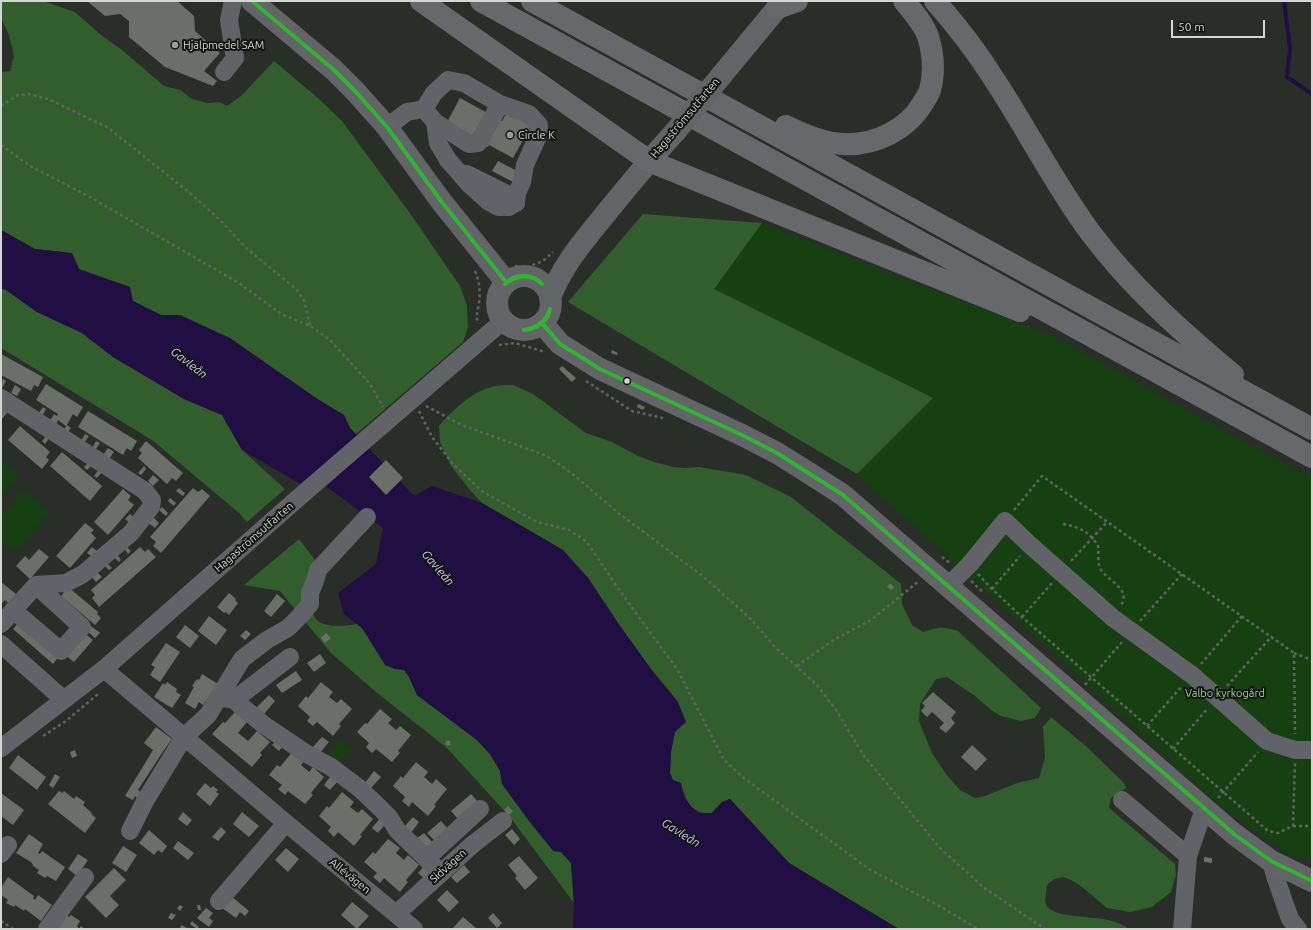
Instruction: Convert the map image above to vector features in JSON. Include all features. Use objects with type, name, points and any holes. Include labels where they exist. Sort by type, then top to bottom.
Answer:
[{"type":"highway","points":[[421,1],[649,161],[1115,350]]},
{"type":"highway","points":[[481,1],[1312,458]]},
{"type":"highway","points":[[532,1],[1312,429]]},
{"type":"highway","points":[[780,5],[797,1]]},
{"type":"highway","points":[[669,75],[802,134],[826,142],[844,144],[862,143],[880,139],[896,131],[910,120],[930,91],[934,72],[928,35],[918,18],[904,1]]},
{"type":"highway","points":[[935,1],[972,46],[993,77],[1067,198],[1110,258],[1159,310],[1268,404]]},
{"type":"main road","points":[[252,1],[334,70],[355,91],[387,127],[441,201],[506,282],[500,289],[497,297],[499,314],[492,326]]},
{"type":"main road","name":"Hagaströmsutfarten","points":[[542,324],[548,316],[551,308],[550,298],[555,284],[588,235],[780,5]]},
{"type":"main road","name":"Hagaströmsutfarten","points":[[506,282],[520,276],[528,276],[563,255],[588,235]]},
{"type":"main road","points":[[528,276],[536,278],[543,283],[548,290],[550,298]]},
{"type":"main road","points":[[492,326],[510,326],[518,330],[526,330],[535,328],[542,324],[560,344],[600,370],[742,435],[777,453],[843,495],[1234,834],[1272,860],[1312,882]]},
{"type":"street","points":[[224,72],[235,58],[229,20],[233,1]]},
{"type":"street","points":[[448,80],[464,83],[500,104],[530,114],[539,125],[538,136],[525,165],[522,182],[517,193],[516,203],[509,207],[498,207],[489,202],[470,185],[448,160],[438,143],[429,116],[434,93],[448,80]]},
{"type":"street","points":[[387,127],[407,112],[429,116],[469,144],[478,143],[500,104]]},
{"type":"street","name":"Hagaströmsutfarten","points":[[1,748],[104,669],[297,499],[364,443],[492,326]]},
{"type":"street","points":[[1,398],[145,491],[152,500],[150,507],[131,533],[83,574],[66,583],[36,586],[1,624]]},
{"type":"street","points":[[226,699],[227,674],[242,659],[268,640],[288,628],[300,616],[310,604],[310,593],[318,570],[367,517]]},
{"type":"street","points":[[948,586],[970,564],[1005,521],[1061,573],[1113,618],[1192,675],[1267,741],[1295,750],[1312,750]]},
{"type":"street","points":[[13,610],[61,651],[82,627],[36,586]]},
{"type":"street","points":[[1,644],[64,700]]},
{"type":"street","points":[[130,831],[145,801],[184,737],[226,699],[290,657]]},
{"type":"street","name":"Allévägen","points":[[104,669],[414,929]]},
{"type":"street","points":[[226,699],[308,754],[331,766],[344,776],[377,805],[389,817],[397,830],[441,873]]},
{"type":"street","points":[[1122,800],[1188,856]]},
{"type":"street","points":[[427,858],[480,809]]},
{"type":"street","points":[[1182,929],[1188,856],[1204,809]]},
{"type":"street","name":"Sidvägen","points":[[396,914],[472,845],[503,821]]},
{"type":"street","points":[[219,901],[286,823]]},
{"type":"street","points":[[1272,860],[1275,876],[1290,919],[1298,929]]},
{"type":"street","points":[[47,929],[85,877]]},
{"type":"path","points":[[1,106],[18,95],[29,94],[48,99],[107,127],[190,193],[220,219],[246,248],[296,288],[304,300],[310,326]]},
{"type":"path","points":[[1,145],[30,166],[90,197],[239,283],[281,314],[310,326],[328,339],[370,384],[383,408]]},
{"type":"path","points":[[472,265],[478,279],[480,293],[476,318],[492,326],[498,345],[515,343],[548,353]]},
{"type":"path","points":[[581,377],[589,384],[632,411],[665,419]]},
{"type":"path","points":[[423,405],[462,425],[547,456],[574,475],[617,512],[700,574],[749,617],[776,648],[817,685],[836,710],[864,756],[940,848],[983,887],[1045,929]]},
{"type":"path","points":[[418,409],[432,437],[453,464],[483,492],[537,522],[569,530],[587,542],[617,587],[677,668],[724,760],[745,779],[872,871],[936,904],[978,929]]},
{"type":"path","points":[[1022,617],[1107,522]]},
{"type":"path","points":[[1062,524],[1079,527],[1092,538],[1098,546],[1100,567],[1102,572],[1119,587],[1123,597],[1122,603],[1113,618]]},
{"type":"path","points":[[992,589],[1030,545]]},
{"type":"path","points":[[1084,686],[1182,574]]},
{"type":"path","points":[[796,666],[832,640],[871,620],[920,581],[914,576]]},
{"type":"path","points":[[1147,726],[1242,616]]},
{"type":"path","points":[[1173,749],[1272,636]]},
{"type":"path","points":[[1294,652],[1312,660]]},
{"type":"path","points":[[1223,793],[1267,741]]},
{"type":"path","points":[[1293,826],[1312,826]]},
{"type":"path","points":[[1,922],[12,929]]},
{"type":"green space","points":[[1,1],[43,1],[75,12],[164,86],[180,90],[192,99],[208,103],[219,102],[227,106],[241,96],[274,61],[319,99],[342,121],[412,216],[460,286],[467,306],[468,327],[463,342],[356,434],[350,428],[344,415],[180,315],[161,315],[133,301],[79,269],[71,253],[35,249],[1,230],[1,72],[10,71],[14,56],[9,35],[1,18]]},
{"type":"green space","points":[[643,214],[762,223],[714,289],[933,398],[857,474],[568,302]]},
{"type":"green space","name":"Valbo kyrkogård","points":[[762,223],[1060,339],[1312,478],[1312,859],[1289,855],[1223,808],[857,474],[933,398],[713,289]]},
{"type":"green space","points":[[1,288],[37,312],[82,333],[113,357],[184,399],[222,415],[242,450],[285,489],[247,522],[239,513],[152,440],[1,348]]},
{"type":"green space","points":[[499,385],[513,385],[533,394],[586,433],[612,442],[638,456],[674,467],[699,467],[746,475],[791,497],[901,584],[902,604],[912,625],[923,632],[940,628],[948,628],[958,631],[1041,708],[1035,718],[1021,721],[1001,716],[947,677],[936,679],[920,704],[919,721],[932,753],[946,774],[960,790],[975,798],[985,796],[1017,783],[1039,778],[1045,758],[1043,727],[1051,717],[1087,747],[1124,783],[1126,788],[1111,798],[1109,808],[1175,864],[1176,875],[1171,892],[1152,907],[1130,912],[1107,908],[1082,887],[1063,877],[1054,879],[1047,885],[1045,901],[1047,907],[1054,911],[1066,915],[1113,921],[1129,929],[899,929],[789,863],[730,799],[722,802],[712,813],[702,813],[695,810],[689,804],[683,792],[681,783],[673,780],[670,773],[671,752],[678,702],[651,669],[588,578],[563,550],[482,503],[451,466],[440,442],[439,426],[462,403],[483,390],[491,387]]},
{"type":"green space","points":[[1,461],[19,476],[3,495],[1,493]]},
{"type":"green space","points":[[24,490],[49,513],[15,552],[1,540],[1,516]]},
{"type":"green space","points":[[299,539],[315,560],[320,576],[312,613],[316,620],[331,626],[357,624],[363,630],[382,658],[395,667],[404,670],[409,677],[417,695],[477,740],[490,754],[500,771],[502,784],[571,863],[574,903],[510,817],[447,748],[376,692],[331,653],[280,591],[244,585]]},
{"type":"green space","points":[[341,740],[351,749],[339,762],[329,753]]},
{"type":"water","name":"Gavleån","points":[[1,230],[35,249],[72,253],[79,269],[130,287],[133,301],[161,315],[180,315],[230,338],[319,400],[344,415],[350,428],[412,494],[416,495],[432,486],[482,503],[563,550],[588,578],[651,669],[678,702],[686,722],[675,732],[671,752],[670,773],[673,780],[681,783],[689,804],[701,813],[712,813],[722,802],[730,799],[789,863],[899,929],[573,929],[574,903],[571,863],[561,852],[553,851],[529,821],[502,784],[500,771],[490,754],[477,740],[417,695],[409,677],[404,670],[395,669],[385,665],[362,628],[344,614],[338,593],[376,564],[383,528],[320,482],[309,489],[242,450],[222,415],[184,399],[113,357],[82,333],[37,312],[1,288]]},
{"type":"building","name":"Hjälpmedel SAM","points":[[87,1],[177,1],[194,16],[195,31],[220,53],[204,71],[217,81],[213,86],[165,67],[129,37],[129,21],[120,14],[105,16]]},
{"type":"building","points":[[460,98],[502,121],[507,112],[531,126],[513,158],[489,145],[488,147],[446,124]]},
{"type":"building","points":[[498,161],[519,172],[513,182],[492,171]]},
{"type":"building","points":[[612,350],[618,353],[617,355],[611,353]]},
{"type":"building","points":[[1,354],[43,377],[38,387],[34,385],[31,391],[1,375]]},
{"type":"building","points":[[562,366],[576,378],[572,382],[559,369]]},
{"type":"building","points":[[3,379],[6,381],[1,388],[1,383]]},
{"type":"building","points":[[46,384],[83,407],[77,417],[73,414],[67,425],[71,428],[68,432],[64,430],[66,426],[58,420],[56,425],[50,421],[54,414],[57,416],[58,414],[36,400]]},
{"type":"building","points":[[15,385],[21,389],[17,396],[11,393]]},
{"type":"building","points":[[638,404],[645,407],[643,410],[637,407]]},
{"type":"building","points":[[1,407],[8,412],[1,420]]},
{"type":"building","points":[[43,407],[46,409],[42,416],[38,414]]},
{"type":"building","points":[[88,411],[137,441],[131,451],[127,448],[123,455],[78,427]]},
{"type":"building","points":[[20,426],[50,452],[46,457],[49,460],[42,469],[8,440]]},
{"type":"building","points":[[85,434],[89,436],[84,443],[81,441]]},
{"type":"building","points":[[47,435],[50,437],[45,444],[42,441]]},
{"type":"building","points":[[96,441],[100,443],[95,450],[92,448]]},
{"type":"building","points":[[146,441],[183,473],[176,481],[172,478],[167,484],[138,458],[142,453],[139,450]]},
{"type":"building","points":[[108,448],[114,452],[109,459],[103,455]]},
{"type":"building","points":[[62,452],[102,486],[90,501],[50,466]]},
{"type":"building","points":[[386,460],[403,478],[386,495],[369,477]]},
{"type":"building","points":[[90,461],[93,464],[87,470],[84,467]]},
{"type":"building","points":[[144,466],[146,469],[141,475],[138,473]]},
{"type":"building","points":[[99,469],[102,472],[97,478],[94,476]]},
{"type":"building","points":[[153,475],[159,480],[153,486],[148,481]]},
{"type":"building","points":[[179,488],[185,493],[183,496],[176,491]]},
{"type":"building","points":[[193,488],[198,492],[202,489],[210,496],[161,553],[153,546],[156,542],[150,537]]},
{"type":"building","points":[[123,489],[131,496],[128,500],[134,505],[108,535],[94,522]]},
{"type":"building","points":[[170,498],[176,503],[174,506],[168,501]]},
{"type":"building","points":[[162,507],[168,513],[166,516],[159,510]]},
{"type":"building","points":[[130,514],[136,519],[131,524],[125,519]]},
{"type":"building","points":[[153,517],[159,523],[155,528],[148,523]]},
{"type":"building","points":[[85,523],[94,530],[91,533],[96,538],[70,568],[56,556]]},
{"type":"building","points":[[125,545],[131,551],[128,554],[123,547]]},
{"type":"building","points":[[92,547],[98,552],[94,558],[87,553]]},
{"type":"building","points":[[140,547],[145,552],[148,549],[156,557],[99,607],[92,598],[95,595],[91,590]]},
{"type":"building","points":[[39,549],[49,557],[30,579],[16,566],[25,556],[29,560]]},
{"type":"building","points":[[116,553],[121,560],[119,562],[113,556]]},
{"type":"building","points":[[106,562],[112,568],[109,570],[103,564]]},
{"type":"building","points":[[96,571],[102,577],[96,582],[91,576]]},
{"type":"building","points":[[1,582],[16,594],[8,603],[5,600],[1,604]]},
{"type":"building","points":[[890,583],[894,587],[892,590],[887,587]]},
{"type":"building","points":[[68,587],[98,612],[97,614],[101,618],[95,625],[61,596]]},
{"type":"building","points":[[229,593],[238,603],[229,615],[217,607]]},
{"type":"building","points":[[277,594],[285,601],[271,617],[264,611]]},
{"type":"building","points":[[209,616],[227,630],[216,645],[198,631]]},
{"type":"building","points":[[20,621],[60,655],[53,664],[13,629]]},
{"type":"building","points":[[185,625],[199,636],[190,648],[176,637]]},
{"type":"building","points":[[91,626],[100,633],[95,638],[87,631]]},
{"type":"building","points":[[246,630],[251,634],[245,640],[240,636]]},
{"type":"building","points":[[84,633],[93,640],[74,662],[65,655]]},
{"type":"building","points":[[326,633],[331,638],[325,643],[321,638]]},
{"type":"building","points":[[166,643],[180,652],[160,682],[150,675],[155,667],[151,665]]},
{"type":"building","points":[[320,654],[326,663],[314,672],[307,663]]},
{"type":"building","points":[[296,671],[302,680],[282,693],[276,685]]},
{"type":"building","points":[[202,674],[218,684],[203,705],[199,702],[195,709],[185,703],[194,687],[192,686],[197,679],[199,680]]},
{"type":"building","points":[[167,682],[177,689],[176,692],[181,695],[172,708],[154,697],[163,683],[165,685]]},
{"type":"building","points":[[321,682],[333,692],[329,697],[337,703],[341,699],[352,709],[339,724],[341,726],[333,736],[317,722],[313,726],[307,721],[310,717],[298,706],[306,696],[308,698]]},
{"type":"building","points":[[933,692],[956,712],[951,718],[955,723],[946,733],[939,728],[944,723],[932,712],[927,717],[921,711],[925,706],[922,703]]},
{"type":"building","points":[[269,695],[275,701],[264,714],[256,708]]},
{"type":"building","points":[[380,709],[392,719],[388,723],[396,730],[400,726],[411,735],[398,751],[400,753],[392,762],[376,749],[372,753],[366,747],[369,743],[357,732],[365,723],[367,724]]},
{"type":"building","points":[[235,712],[247,722],[238,733],[248,741],[257,731],[270,742],[260,753],[262,755],[252,767],[212,734]]},
{"type":"building","points":[[156,727],[172,739],[138,790],[141,792],[137,798],[135,796],[133,800],[125,796],[153,750],[144,743]]},
{"type":"building","points":[[322,737],[329,742],[319,754],[312,748]]},
{"type":"building","points":[[279,738],[285,743],[279,751],[272,745]]},
{"type":"building","points":[[448,740],[451,743],[448,746],[445,743]]},
{"type":"building","points":[[972,745],[987,759],[976,771],[961,757]]},
{"type":"building","points":[[75,750],[77,756],[72,758],[70,752]]},
{"type":"building","points":[[293,751],[304,761],[301,765],[309,772],[313,767],[324,777],[311,793],[313,795],[305,804],[288,791],[285,795],[278,789],[282,785],[269,775],[277,765],[280,767]]},
{"type":"building","points":[[18,755],[46,777],[37,790],[9,768]]},
{"type":"building","points":[[416,762],[428,772],[424,777],[432,784],[436,779],[447,789],[434,805],[436,806],[428,816],[412,802],[409,807],[402,801],[405,797],[393,786],[401,776],[403,778]]},
{"type":"building","points":[[374,771],[381,777],[371,788],[365,783]]},
{"type":"building","points":[[333,773],[340,779],[330,790],[324,785]]},
{"type":"building","points":[[55,774],[60,777],[53,788],[49,785]]},
{"type":"building","points":[[205,783],[211,788],[213,786],[218,790],[216,792],[219,794],[210,806],[196,794]]},
{"type":"building","points":[[59,791],[62,793],[64,791],[74,799],[76,796],[85,802],[83,805],[96,818],[85,833],[48,804]]},
{"type":"building","points":[[342,792],[354,802],[350,807],[358,813],[362,809],[373,819],[360,835],[362,836],[354,846],[338,832],[334,837],[328,831],[331,827],[319,816],[327,806],[329,808]]},
{"type":"building","points":[[1,793],[24,810],[13,825],[1,816]]},
{"type":"building","points":[[471,794],[478,802],[459,820],[451,811]]},
{"type":"building","points":[[508,806],[513,811],[509,815],[504,810]]},
{"type":"building","points":[[183,812],[192,820],[187,826],[178,819]]},
{"type":"building","points":[[242,812],[259,826],[249,837],[233,824]]},
{"type":"building","points":[[382,816],[388,821],[378,833],[372,828]]},
{"type":"building","points":[[413,817],[419,822],[410,834],[403,828]]},
{"type":"building","points":[[441,821],[448,829],[435,841],[427,833]]},
{"type":"building","points":[[221,827],[226,832],[218,841],[212,837]]},
{"type":"building","points":[[512,829],[520,839],[514,845],[505,835]]},
{"type":"building","points":[[149,830],[167,846],[162,853],[158,850],[154,855],[139,843]]},
{"type":"building","points":[[424,833],[433,843],[427,848],[417,838]]},
{"type":"building","points":[[29,834],[43,844],[38,853],[40,854],[42,851],[65,867],[56,881],[47,876],[45,878],[37,873],[39,870],[33,866],[31,862],[16,853]]},
{"type":"building","points":[[388,839],[400,848],[396,853],[404,860],[408,855],[419,865],[406,880],[408,882],[400,892],[384,878],[380,883],[373,877],[377,873],[364,862],[373,852],[375,854]]},
{"type":"building","points":[[178,841],[194,853],[188,860],[173,848]]},
{"type":"building","points":[[123,846],[137,855],[126,872],[112,863]]},
{"type":"building","points":[[286,848],[299,859],[288,872],[275,860]]},
{"type":"building","points":[[78,854],[88,860],[77,876],[68,869]]},
{"type":"building","points":[[519,856],[538,878],[525,890],[515,878],[517,876],[508,865]]},
{"type":"building","points":[[1204,857],[1212,858],[1212,863],[1204,862]]},
{"type":"building","points":[[428,862],[434,867],[425,879],[418,873]]},
{"type":"building","points":[[464,865],[470,872],[457,883],[451,877]]},
{"type":"building","points":[[114,868],[126,880],[110,896],[119,905],[106,918],[85,897]]},
{"type":"building","points":[[8,877],[34,896],[33,898],[35,900],[38,895],[52,905],[41,921],[25,909],[24,911],[15,905],[14,907],[6,903],[8,900],[1,895],[1,888]]},
{"type":"building","points":[[447,890],[459,902],[449,912],[437,900]]},
{"type":"building","points":[[231,896],[249,911],[245,916],[240,912],[236,918],[222,908]]},
{"type":"building","points":[[352,902],[369,916],[357,929],[341,915]]},
{"type":"building","points":[[180,905],[183,907],[180,911],[177,908]]},
{"type":"building","points":[[197,905],[200,905],[201,910],[198,910]]},
{"type":"building","points":[[206,908],[213,913],[209,918],[213,921],[209,927],[197,918]]},
{"type":"building","points":[[171,913],[176,915],[172,920],[168,918]]},
{"type":"building","points":[[493,913],[502,923],[497,928],[488,918]]},
{"type":"building","points":[[67,915],[69,917],[71,915],[80,921],[77,926],[79,929],[57,929]]},
{"type":"building","points":[[463,917],[477,929],[452,929]]},
{"type":"building","points":[[192,921],[199,927],[197,929],[190,924]]},
{"type":"building","points":[[182,925],[188,929],[179,929]]},
{"type":"waterway","points":[[1284,1],[1290,48],[1287,77],[1312,94]]},
{"type":"transit line","points":[[252,1],[334,70],[355,91],[387,127],[441,201],[506,282]]},
{"type":"transit line","points":[[505,284],[509,280],[518,276],[529,276],[538,280],[542,284]]},
{"type":"transit line","points":[[505,284],[524,276],[538,280],[542,284]]},
{"type":"transit line","points":[[524,330],[543,321],[550,309]]},
{"type":"transit line","points":[[524,330],[541,324],[547,318],[550,309]]},
{"type":"transit line","points":[[542,323],[560,344],[600,369],[742,435],[777,453],[843,495],[1234,834],[1271,861],[1312,881]]},
{"type":"place","name":"Hjälpmedel SAM","points":[[175,45]]},
{"type":"place","name":"Circle K","points":[[510,135]]}]
